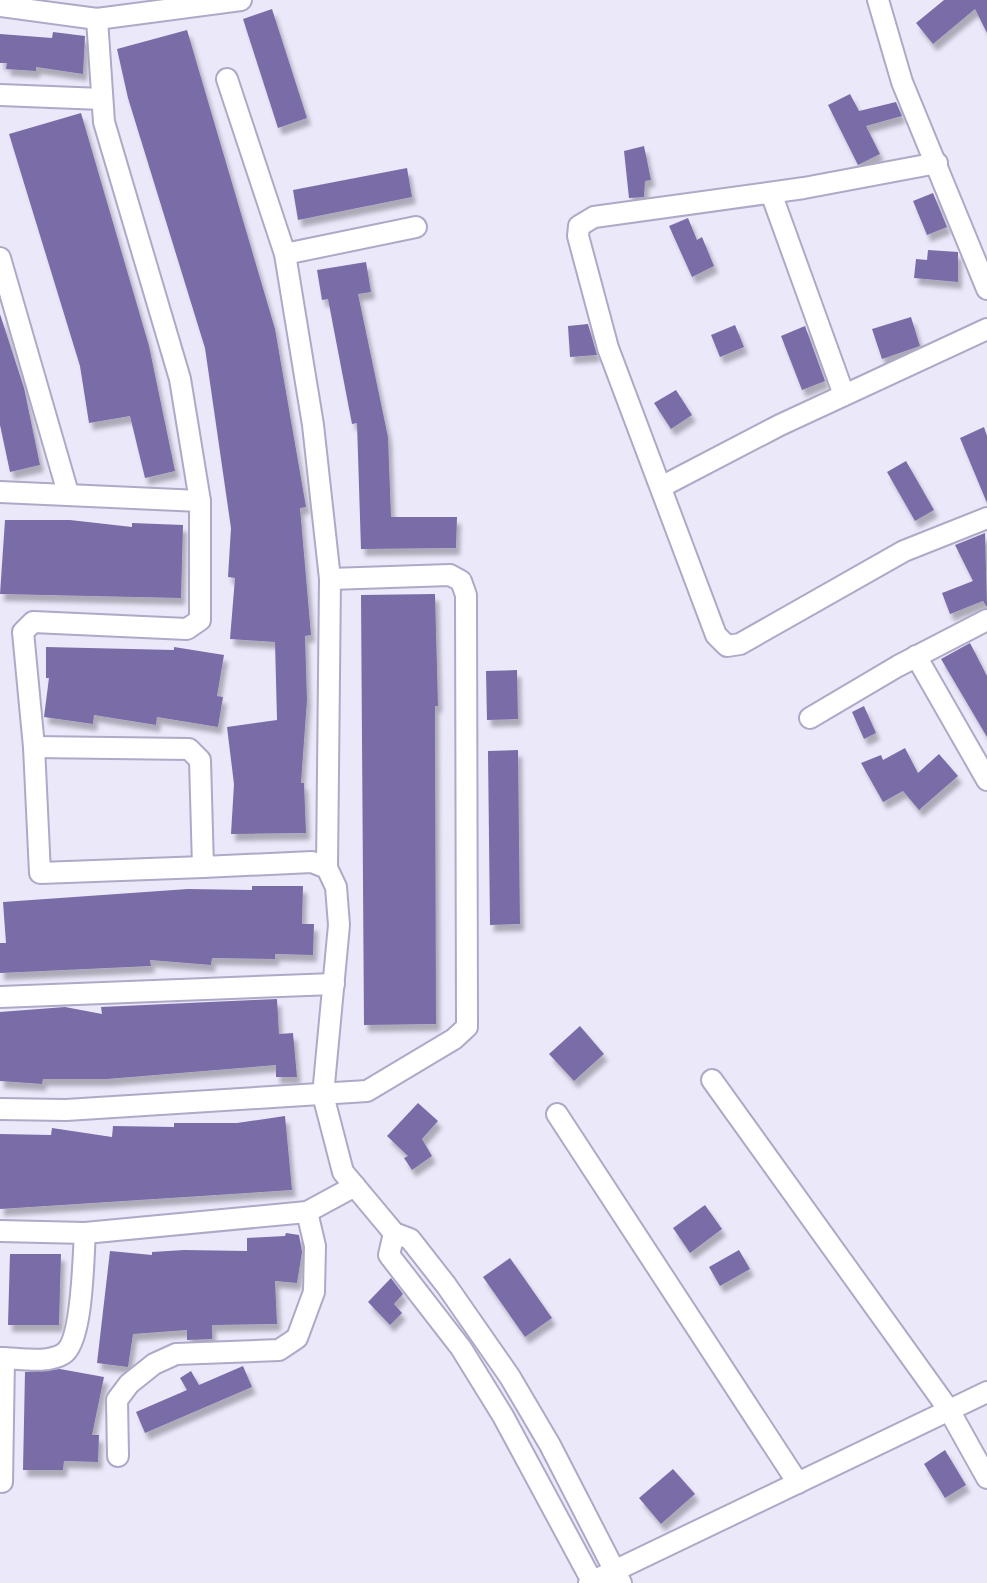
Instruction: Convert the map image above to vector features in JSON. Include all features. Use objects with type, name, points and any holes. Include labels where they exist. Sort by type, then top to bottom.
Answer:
[{"type":"street","points":[[0,6],[97,19],[241,0]]},
{"type":"street","points":[[878,0],[902,82],[987,289]]},
{"type":"street","points":[[97,19],[104,122],[180,379],[200,501],[203,595],[200,620],[187,629],[33,622],[27,625],[23,632],[34,747],[40,873],[312,862],[327,868]]},
{"type":"street","points":[[227,79],[285,254],[313,425],[330,579],[327,868],[336,887],[339,925],[323,1095],[343,1172],[394,1233],[410,1239],[446,1285],[527,1406],[618,1577]]},
{"type":"street","points":[[0,95],[102,99]]},
{"type":"street","points":[[937,163],[771,193],[594,217],[579,226],[580,246],[608,348],[716,635],[727,646],[740,644],[822,600],[904,551],[987,518]]},
{"type":"street","points":[[771,193],[844,395]]},
{"type":"street","points":[[285,254],[416,227]]},
{"type":"street","points":[[0,258],[68,493]]},
{"type":"street","points":[[661,487],[844,395],[987,329]]},
{"type":"street","points":[[0,492],[200,501]]},
{"type":"street","points":[[0,1109],[66,1110],[367,1091],[454,1039],[467,1027],[470,1017],[466,922],[466,595],[461,581],[450,575],[330,579]]},
{"type":"street","points":[[810,718],[916,656],[987,620]]},
{"type":"street","points":[[916,656],[987,780]]},
{"type":"street","points":[[34,747],[189,749],[200,760],[203,867]]},
{"type":"street","points":[[0,997],[334,984]]},
{"type":"street","points":[[712,1080],[949,1410],[987,1478]]},
{"type":"street","points":[[557,1114],[798,1483]]},
{"type":"street","points":[[0,1231],[85,1233],[307,1212],[355,1186]]},
{"type":"street","points":[[118,1456],[117,1400],[129,1384],[154,1364],[176,1354],[279,1350],[297,1338],[314,1292],[315,1246],[307,1212]]},
{"type":"street","points":[[2,1482],[2,1358],[60,1356],[71,1348],[76,1330],[85,1233]]},
{"type":"street","points":[[394,1233],[389,1255],[461,1348],[503,1416],[591,1582],[618,1577],[798,1483],[987,1392]]},
{"type":"street","points":[[503,1416],[527,1406]]},
{"type":"building","points":[[944,0],[987,0],[987,33],[975,9],[933,44],[916,23]]},
{"type":"building","points":[[272,9],[307,118],[278,128],[243,19]]},
{"type":"building","points":[[187,30],[275,329],[306,507],[300,508],[311,635],[305,636],[307,700],[301,783],[304,783],[306,833],[231,834],[234,784],[227,727],[277,720],[275,642],[230,639],[235,578],[228,577],[231,528],[205,348],[128,98],[117,49]]},
{"type":"building","points":[[53,32],[85,36],[83,74],[36,67],[36,71],[6,69],[7,63],[0,63],[0,34],[52,38]]},
{"type":"building","points":[[850,94],[859,111],[896,102],[902,116],[866,126],[880,154],[858,165],[828,105]]},
{"type":"building","points":[[81,113],[149,346],[175,471],[145,478],[130,416],[89,423],[80,366],[9,134]]},
{"type":"building","points":[[644,146],[651,180],[645,181],[644,197],[629,198],[624,151]]},
{"type":"building","points":[[407,168],[412,197],[298,220],[293,190]]},
{"type":"building","points":[[933,193],[947,227],[927,235],[913,201]]},
{"type":"building","points":[[688,218],[697,240],[702,237],[714,266],[692,277],[669,226]]},
{"type":"building","points":[[928,250],[958,252],[958,282],[914,278],[916,259],[927,260]]},
{"type":"building","points":[[366,262],[371,292],[358,294],[388,437],[391,517],[457,517],[456,548],[361,549],[357,423],[352,424],[328,299],[322,300],[317,270]]},
{"type":"building","points":[[0,314],[24,388],[40,465],[10,472],[0,425]]},
{"type":"building","points":[[911,317],[920,346],[882,359],[872,329]]},
{"type":"building","points":[[588,324],[597,355],[570,357],[568,326]]},
{"type":"building","points":[[735,325],[744,347],[720,357],[711,335]]},
{"type":"building","points":[[805,326],[825,381],[802,390],[781,336]]},
{"type":"building","points":[[676,390],[692,415],[671,429],[654,403]]},
{"type":"building","points":[[984,427],[987,436],[987,503],[960,438]]},
{"type":"building","points":[[906,461],[934,510],[915,521],[887,472]]},
{"type":"building","points":[[5,520],[70,520],[132,527],[132,523],[183,525],[181,598],[0,594]]},
{"type":"building","points":[[985,533],[987,607],[983,601],[950,614],[942,593],[973,581],[955,545]]},
{"type":"building","points":[[435,594],[438,706],[435,706],[436,1024],[364,1025],[361,595]]},
{"type":"building","points":[[970,643],[987,676],[987,737],[941,659]]},
{"type":"building","points":[[46,647],[174,650],[174,647],[224,655],[217,696],[223,697],[218,727],[157,717],[156,725],[94,715],[93,724],[44,717],[49,678],[46,678]]},
{"type":"building","points":[[517,670],[518,719],[487,720],[486,671]]},
{"type":"building","points":[[864,706],[876,733],[864,739],[852,712]]},
{"type":"building","points":[[905,748],[918,773],[939,754],[958,776],[919,810],[903,791],[883,802],[861,763],[881,755],[883,760]]},
{"type":"building","points":[[518,750],[520,924],[490,925],[488,751]]},
{"type":"building","points":[[252,886],[303,886],[302,924],[314,924],[313,955],[275,954],[275,959],[212,958],[211,965],[150,960],[151,966],[0,973],[0,943],[6,943],[3,902],[188,889],[252,890]]},
{"type":"building","points":[[277,999],[279,1034],[293,1033],[297,1077],[276,1077],[276,1065],[107,1079],[43,1079],[42,1084],[0,1081],[0,1012],[65,1007],[102,1014],[101,1007]]},
{"type":"building","points":[[580,1026],[604,1054],[574,1081],[549,1054]]},
{"type":"building","points":[[418,1103],[438,1121],[422,1139],[432,1156],[412,1170],[404,1158],[408,1156],[387,1136]]},
{"type":"building","points":[[285,1116],[292,1190],[0,1209],[0,1134],[51,1135],[52,1128],[112,1137],[113,1126],[174,1127],[174,1123],[237,1123]]},
{"type":"building","points":[[705,1205],[722,1229],[690,1253],[673,1228]]},
{"type":"building","points":[[286,1233],[299,1235],[302,1252],[297,1283],[275,1281],[277,1324],[212,1325],[212,1339],[187,1340],[187,1330],[133,1334],[128,1367],[97,1363],[110,1251],[152,1255],[152,1252],[184,1250],[247,1251],[247,1238],[285,1236]]},
{"type":"building","points":[[739,1250],[750,1269],[720,1286],[709,1267]]},
{"type":"building","points":[[10,1254],[61,1254],[59,1325],[8,1325]]},
{"type":"building","points":[[510,1258],[552,1318],[525,1337],[483,1277]]},
{"type":"building","points":[[391,1278],[403,1294],[394,1304],[402,1313],[390,1325],[368,1302]]},
{"type":"building","points":[[243,1366],[252,1387],[145,1433],[136,1412],[187,1390],[180,1378],[191,1371],[199,1385]]},
{"type":"building","points":[[60,1369],[104,1377],[92,1435],[99,1435],[98,1462],[64,1461],[63,1470],[23,1470],[25,1372]]},
{"type":"building","points":[[945,1450],[966,1485],[945,1498],[924,1464]]},
{"type":"building","points":[[673,1469],[695,1494],[661,1524],[639,1498]]}]
